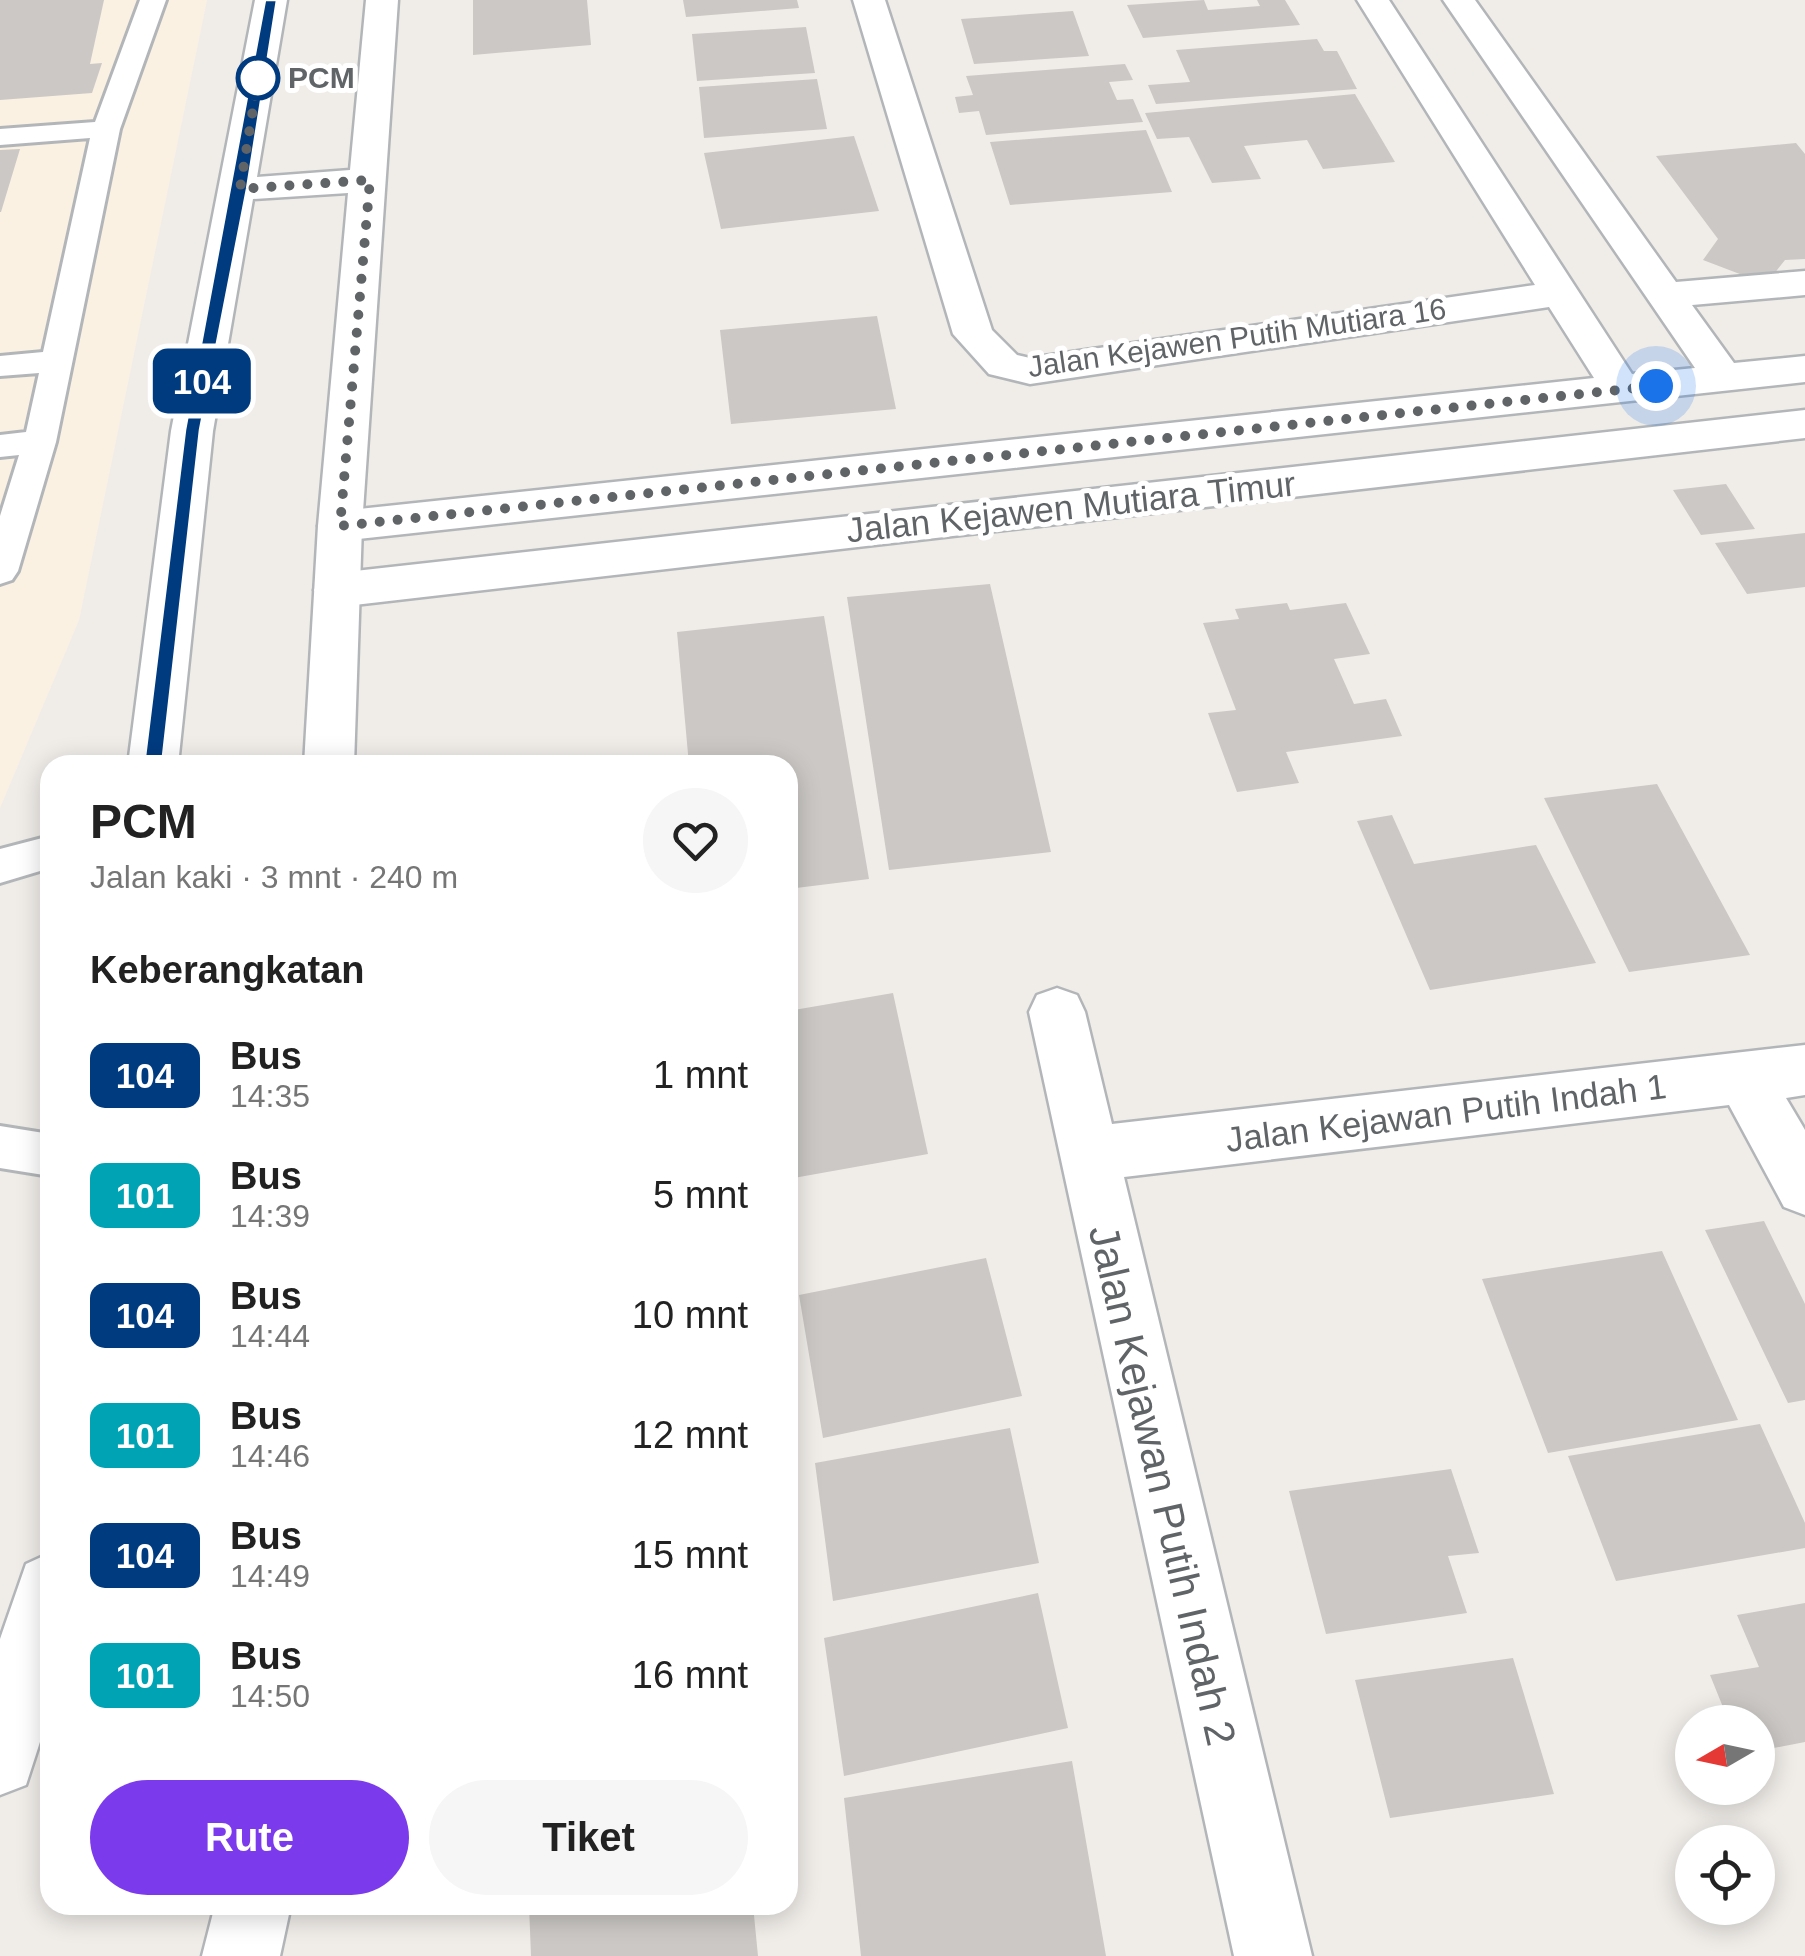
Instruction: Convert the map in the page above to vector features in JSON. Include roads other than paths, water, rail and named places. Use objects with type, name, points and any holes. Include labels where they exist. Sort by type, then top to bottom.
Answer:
[{"type":"street","points":[[154,755],[192,430],[240,189],[271,0]]},
{"type":"street","points":[[329,755],[340,526],[382,0]]},
{"type":"street","name":"Jalan Kejawen Putih Mutiara 16","points":[[869,0],[973,334],[1003,365],[1030,372],[1562,294]]},
{"type":"street","points":[[1374,0],[1622,390]]},
{"type":"street","points":[[1459,0],[1724,378]]},
{"type":"street","points":[[240,189],[370,180]]},
{"type":"street","points":[[1664,294],[1805,283]]},
{"type":"street","name":"Jalan Kejawen Mutiara Timur","points":[[340,526],[1805,369]]},
{"type":"street","name":"Jalan Kejawen Mutiara Timur","points":[[337,590],[1805,424]]},
{"type":"street","name":"Jalan Kejawan Putih Indah 2","points":[[1057,1012],[1086,1154],[1273,1956]]},
{"type":"street","name":"Jalan Kejawan Putih Indah 1","points":[[1086,1154],[1805,1070]]},
{"type":"street","points":[[1745,1079],[1805,1187]]},
{"type":"street","points":[[0,1760],[40,1622]]},
{"type":"street","points":[[241,1956],[251,1915]]},
{"type":"lane","points":[[0,571],[40,442],[106,129],[153,0]]},
{"type":"lane","points":[[0,137],[106,129]]},
{"type":"lane","points":[[0,366],[55,361]]},
{"type":"lane","points":[[0,446],[40,442]]},
{"type":"lane","points":[[0,866],[40,855]]},
{"type":"lane","points":[[0,1147],[40,1153]]},
{"type":"place","name":"PCM","points":[[258,78]]}]
